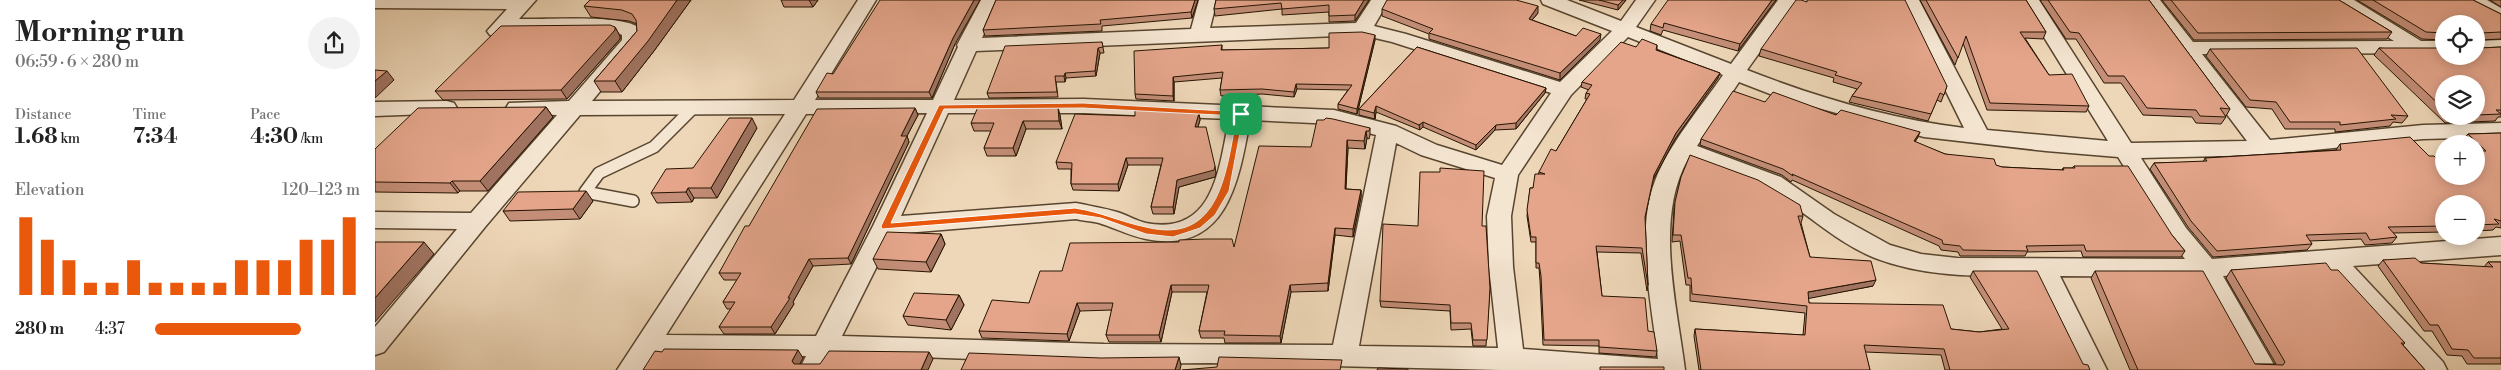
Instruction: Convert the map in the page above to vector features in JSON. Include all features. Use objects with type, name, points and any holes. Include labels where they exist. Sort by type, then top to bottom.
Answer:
[{"type":"street","points":[[630,370],[799,109],[867,0]]},
{"type":"street","points":[[811,370],[885,226],[942,106],[967,45],[990,0]]},
{"type":"street","points":[[1199,34],[1208,0]]},
{"type":"street","points":[[1362,29],[1380,0]]},
{"type":"street","points":[[1550,0],[1785,92],[1924,130],[2127,150],[2264,148],[2423,132],[2501,130]]},
{"type":"street","points":[[1513,365],[1501,267],[1499,216],[1507,174],[1564,90],[1625,29],[1645,0]]},
{"type":"street","points":[[1672,370],[1660,254],[1659,218],[1663,191],[1673,167],[1735,71],[1788,0]]},
{"type":"street","points":[[1910,0],[1980,137]]},
{"type":"street","points":[[2030,0],[2127,150],[2178,234],[2206,268],[2264,370]]},
{"type":"street","points":[[2150,0],[2189,48],[2264,148]]},
{"type":"street","points":[[2341,0],[2417,47]]},
{"type":"street","points":[[2474,0],[2501,16]]},
{"type":"street","points":[[375,2],[525,2]]},
{"type":"street","points":[[482,46],[525,2]]},
{"type":"street","points":[[375,345],[477,221],[632,41],[632,32],[620,26],[502,25]]},
{"type":"street","points":[[967,45],[1199,34],[1362,29],[1399,38],[1564,90]]},
{"type":"street","points":[[2485,46],[2501,46]]},
{"type":"street","points":[[2189,48],[2435,47]]},
{"type":"street","points":[[400,128],[440,88]]},
{"type":"street","points":[[497,108],[799,109],[1083,106],[1334,117],[1389,131],[1429,150],[1507,174]]},
{"type":"street","points":[[375,109],[468,108]]},
{"type":"street","points":[[885,226],[1075,211],[1102,216],[1146,231],[1173,234],[1197,226],[1212,213],[1225,191],[1241,114]]},
{"type":"street","points":[[1345,356],[1389,131]]},
{"type":"street","points":[[1684,149],[1773,183],[1799,199],[1833,225],[1882,251],[1921,263],[1948,266],[2206,268],[2501,246]]},
{"type":"street","points":[[375,220],[477,221]]},
{"type":"street","points":[[2332,259],[2434,370]]},
{"type":"street","points":[[2043,267],[2094,370]]},
{"type":"street","points":[[646,345],[823,346],[1104,354],[1345,356],[1513,365],[1667,370]]},
{"type":"lane","points":[[633,201],[585,192],[599,173],[654,147],[693,108]]},
{"type":"building","points":[[590,0],[677,0],[648,41],[615,81],[594,81],[637,31],[636,20],[632,14],[622,10],[584,6]]},
{"type":"building","points":[[880,0],[974,0],[953,38],[929,92],[816,92],[827,73],[833,74]]},
{"type":"building","points":[[996,0],[1195,0],[1191,12],[1100,20],[1101,24],[983,30]]},
{"type":"building","points":[[1216,0],[1364,0],[1355,15],[1329,16],[1329,5],[1282,9],[1281,3],[1214,9]]},
{"type":"building","points":[[1387,0],[1516,0],[1538,6],[1529,19],[1576,36],[1583,28],[1601,34],[1560,73],[1429,33],[1433,29],[1382,9]]},
{"type":"building","points":[[1599,0],[1623,0],[1618,5]]},
{"type":"building","points":[[1668,0],[1772,0],[1740,44],[1664,23],[1663,28],[1651,24]]},
{"type":"building","points":[[1796,0],[1807,2],[1807,0],[1905,0],[1947,86],[1944,95],[1940,93],[1931,114],[1852,96],[1862,83],[1835,75],[1837,72],[1761,49]]},
{"type":"building","points":[[1926,0],[2026,0],[2046,32],[2020,32],[2049,75],[2072,74],[2089,106],[1990,103],[1966,36],[1958,58]]},
{"type":"building","points":[[2048,0],[2149,0],[2230,109],[2220,108],[2226,117],[2200,116],[2196,110],[2147,108],[2124,76],[2108,76],[2079,33],[2070,32]]},
{"type":"building","points":[[2171,0],[2339,0],[2392,32],[2198,33]]},
{"type":"building","points":[[2373,0],[2473,0],[2501,14],[2501,32],[2485,33],[2485,15],[2435,15],[2435,32],[2426,32]]},
{"type":"building","points":[[610,25],[615,27],[615,30],[561,90],[435,91],[501,26]]},
{"type":"building","points":[[1362,32],[1375,35],[1357,109],[1338,104],[1352,85],[1296,84],[1294,92],[1262,89],[1220,90],[1223,72],[1173,77],[1173,96],[1135,94],[1134,51],[1222,45],[1221,50],[1329,48],[1329,33]]},
{"type":"building","points":[[1642,39],[1657,45],[1656,50],[1720,73],[1676,133],[1654,175],[1645,217],[1648,285],[1642,248],[1596,246],[1602,296],[1645,298],[1648,331],[1654,332],[1657,351],[1599,347],[1599,340],[1544,340],[1541,276],[1539,263],[1536,263],[1536,237],[1531,237],[1527,210],[1530,188],[1533,188],[1535,174],[1545,174],[1539,172],[1551,149],[1556,151],[1590,94],[1586,93],[1592,85],[1582,82],[1621,42],[1636,47]]},
{"type":"building","points":[[1102,42],[1103,47],[1098,48],[1095,71],[1065,73],[1064,76],[1055,76],[1057,92],[987,93],[1005,46]]},
{"type":"building","points":[[1417,47],[1546,88],[1516,123],[1496,125],[1476,145],[1423,122],[1419,125],[1376,106],[1374,113],[1359,109]]},
{"type":"building","points":[[2501,47],[2501,110],[2496,110],[2501,114],[2485,115],[2485,75],[2435,75],[2435,101],[2379,48],[2435,48],[2435,65],[2485,65],[2485,48]]},
{"type":"building","points":[[2357,48],[2408,116],[2391,115],[2396,119],[2340,125],[2340,122],[2290,122],[2276,102],[2250,100],[2210,49]]},
{"type":"building","points":[[375,70],[387,71],[375,81]]},
{"type":"building","points":[[1733,91],[1765,102],[1773,92],[1836,115],[1841,110],[1920,132],[1914,141],[1945,154],[1994,159],[1996,165],[2002,167],[2064,170],[2063,168],[2075,168],[2074,166],[2128,166],[2172,235],[2185,251],[2086,251],[2084,245],[2026,246],[2028,251],[1963,250],[1960,246],[1943,244],[1942,240],[1792,174],[1793,176],[1783,169],[1701,139]]},
{"type":"building","points":[[546,107],[480,181],[452,181],[450,183],[375,182],[375,149],[418,108]]},
{"type":"building","points":[[978,107],[1058,107],[1059,121],[1023,121],[1013,148],[984,148],[994,123],[971,123]]},
{"type":"building","points":[[915,108],[901,136],[907,136],[848,258],[809,259],[788,298],[790,298],[771,327],[719,327],[735,302],[723,302],[741,273],[719,273],[745,226],[749,226],[817,109]]},
{"type":"building","points":[[1135,110],[1199,113],[1195,127],[1206,127],[1215,166],[1214,170],[1177,180],[1173,207],[1151,207],[1163,158],[1126,158],[1118,184],[1071,184],[1072,163],[1056,162],[1075,114],[1135,116]]},
{"type":"building","points":[[729,118],[752,118],[711,188],[688,188],[686,192],[651,193],[666,169],[693,168]]},
{"type":"building","points":[[1326,118],[1370,128],[1369,131],[1366,131],[1364,141],[1347,140],[1345,189],[1361,190],[1353,229],[1335,228],[1328,283],[1290,285],[1280,336],[1224,335],[1225,331],[1199,331],[1209,285],[1171,285],[1159,335],[1106,335],[1113,303],[1077,303],[1067,334],[979,331],[992,300],[1029,303],[1040,271],[1062,271],[1070,243],[1179,242],[1179,240],[1232,239],[1234,247],[1259,146],[1311,147],[1317,120],[1324,120]]},
{"type":"building","points":[[2501,133],[2501,221],[2494,219],[2499,224],[2485,225],[2485,195],[2435,195],[2435,226],[2388,227],[2397,237],[2370,240],[2366,233],[2306,235],[2312,244],[2217,251],[2191,221],[2154,163],[2207,161],[2205,158],[2341,150],[2340,144],[2410,137],[2429,156],[2435,157],[2435,185],[2485,185],[2485,135],[2468,134]]},
{"type":"building","points":[[1690,155],[1758,180],[1800,205],[1803,216],[1798,216],[1810,257],[1871,261],[1876,280],[1808,292],[1809,303],[1943,305],[1951,329],[1979,332],[2009,329],[1973,271],[2037,271],[2083,364],[2088,365],[2090,370],[1950,370],[1944,349],[1864,345],[1870,370],[1701,370],[1695,329],[1805,335],[1807,306],[1692,294],[1691,278],[1688,278],[1681,235],[1673,235],[1675,202],[1681,177]]},
{"type":"building","points":[[1440,168],[1484,171],[1482,226],[1486,226],[1490,288],[1487,340],[1473,340],[1471,323],[1451,323],[1450,305],[1380,301],[1383,224],[1418,226],[1420,172],[1440,172]]},
{"type":"building","points":[[586,191],[573,209],[503,211],[518,192]]},
{"type":"building","points":[[887,232],[941,234],[926,262],[873,259]]},
{"type":"building","points":[[375,242],[424,242],[375,298]]},
{"type":"building","points":[[2415,258],[2421,263],[2493,267],[2488,262],[2501,262],[2501,358],[2474,358],[2468,350],[2452,349],[2438,325],[2430,325],[2383,260]]},
{"type":"building","points":[[2326,263],[2331,270],[2338,270],[2405,343],[2401,343],[2425,370],[2138,370],[2095,271],[2203,271],[2255,364],[2283,365],[2285,362],[2231,270]]},
{"type":"building","points":[[914,293],[959,295],[946,320],[903,316]]},
{"type":"building","points":[[664,349],[798,350],[792,361],[794,364],[820,364],[829,351],[929,352],[921,370],[643,370],[655,351],[662,352]]},
{"type":"building","points":[[969,353],[1101,358],[1179,357],[1175,370],[961,370]]},
{"type":"building","points":[[1219,357],[1342,360],[1340,370],[1182,370],[1217,367]]},
{"type":"building","points":[[1600,367],[1664,367],[1664,370],[1600,370]]},
{"type":"building","points":[[1378,368],[1408,369],[1408,370],[1377,370]]},
{"type":"route","points":[[942,106],[1083,106],[1241,114],[1225,191],[1212,213],[1197,226],[1173,234],[1146,231],[1102,216],[1075,211],[885,226],[942,106]]}]
